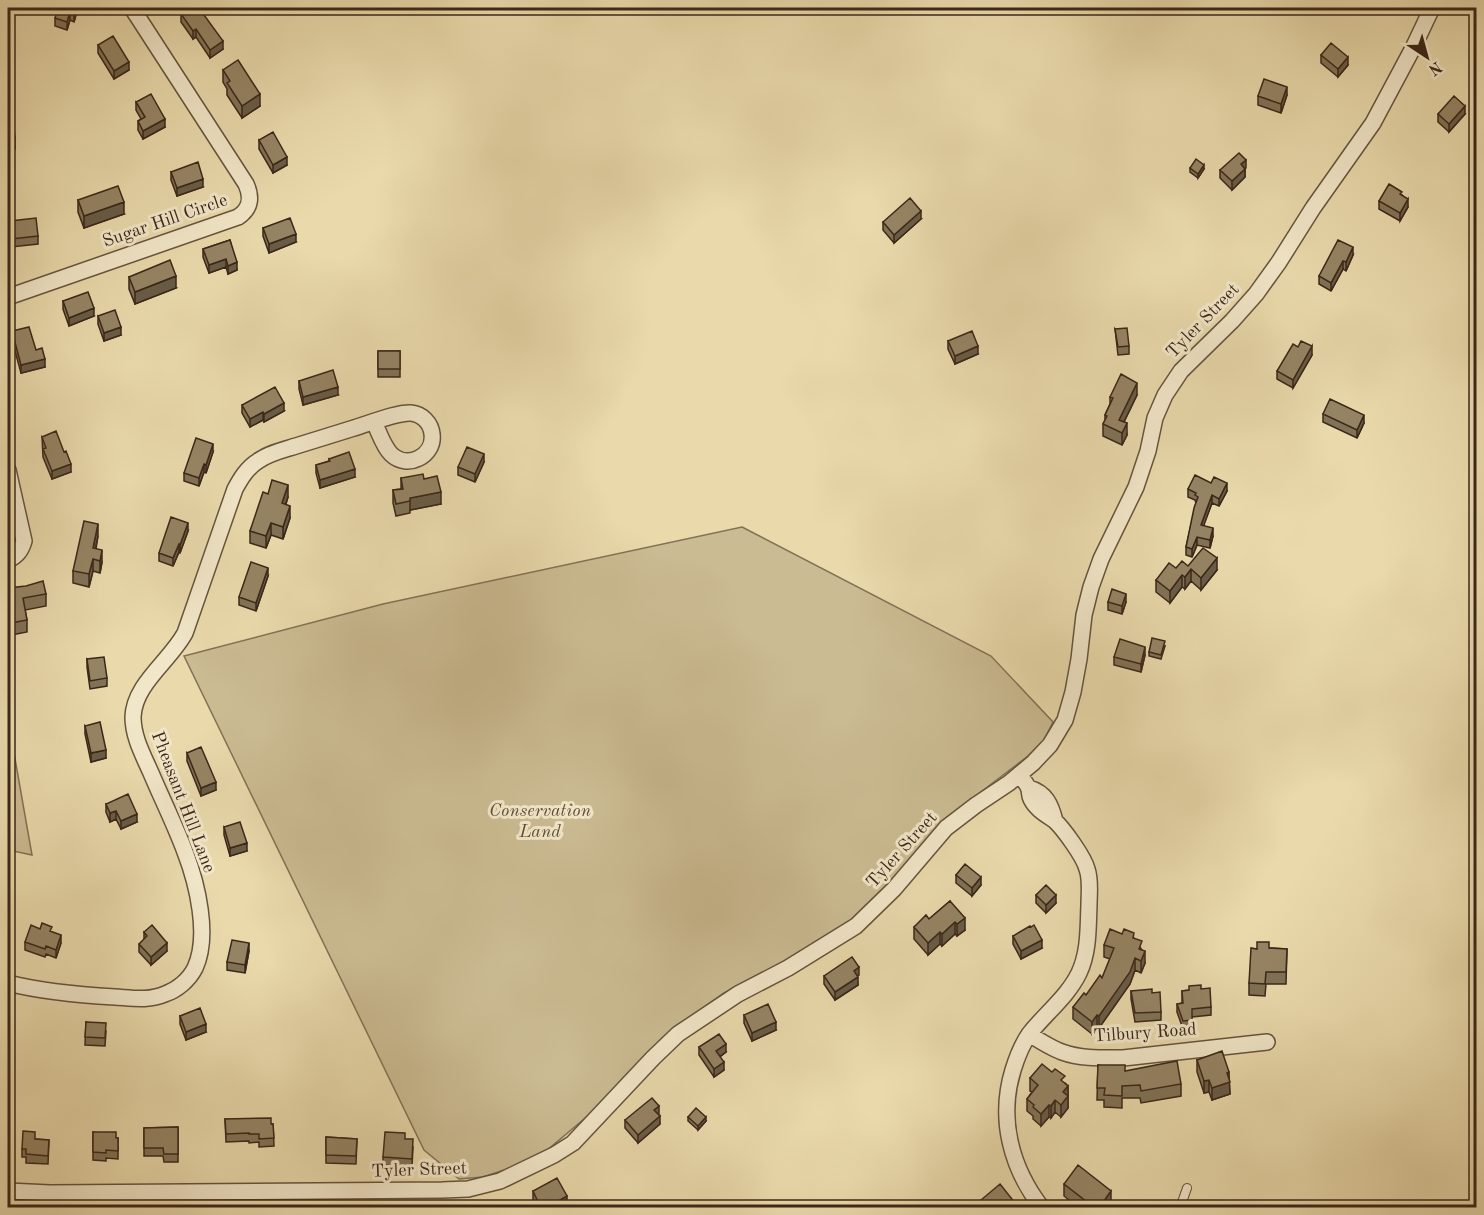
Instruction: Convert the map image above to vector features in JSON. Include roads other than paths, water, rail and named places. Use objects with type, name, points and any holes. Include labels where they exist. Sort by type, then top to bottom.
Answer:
[{"type":"street","name":"Sugar Hill Circle","points":[[8,297],[238,217],[247,209],[250,197],[246,184],[132,8]]},
{"type":"street","name":"Tyler Street","points":[[8,1191],[74,1193],[451,1190],[468,1189],[500,1181],[554,1155],[573,1143],[678,1034],[738,994],[788,968],[855,926],[894,889],[946,828],[1019,775],[1050,745],[1065,720],[1073,692],[1084,615],[1091,587],[1101,559],[1136,487],[1148,451],[1155,418],[1165,395],[1181,370],[1232,321],[1280,262],[1313,208],[1373,123],[1432,8]]},
{"type":"street","name":"Pheasant Hill Lane","points":[[8,982],[62,994],[152,998],[173,991],[195,969],[200,949],[201,925],[193,877],[186,853],[137,738],[133,717],[136,700],[142,688],[185,633],[235,489],[247,471],[257,461],[270,454],[374,422]]},
{"type":"street","points":[[8,470],[24,541],[17,555],[8,560]]},
{"type":"street","points":[[1019,775],[1029,788],[1038,790],[1051,806],[1055,821],[1080,853],[1087,868],[1089,885],[1084,960],[1075,980],[1029,1034],[1019,1053],[1007,1093],[1008,1134],[1017,1166],[1042,1208]]},
{"type":"street","name":"Tilbury Road","points":[[1029,1034],[1063,1053],[1101,1058],[1123,1058],[1268,1042]]},
{"type":"lane","points":[[1180,1208],[1187,1188]]},
{"type":"park label","name":"Conservation Land","points":[[540,821]]}]
